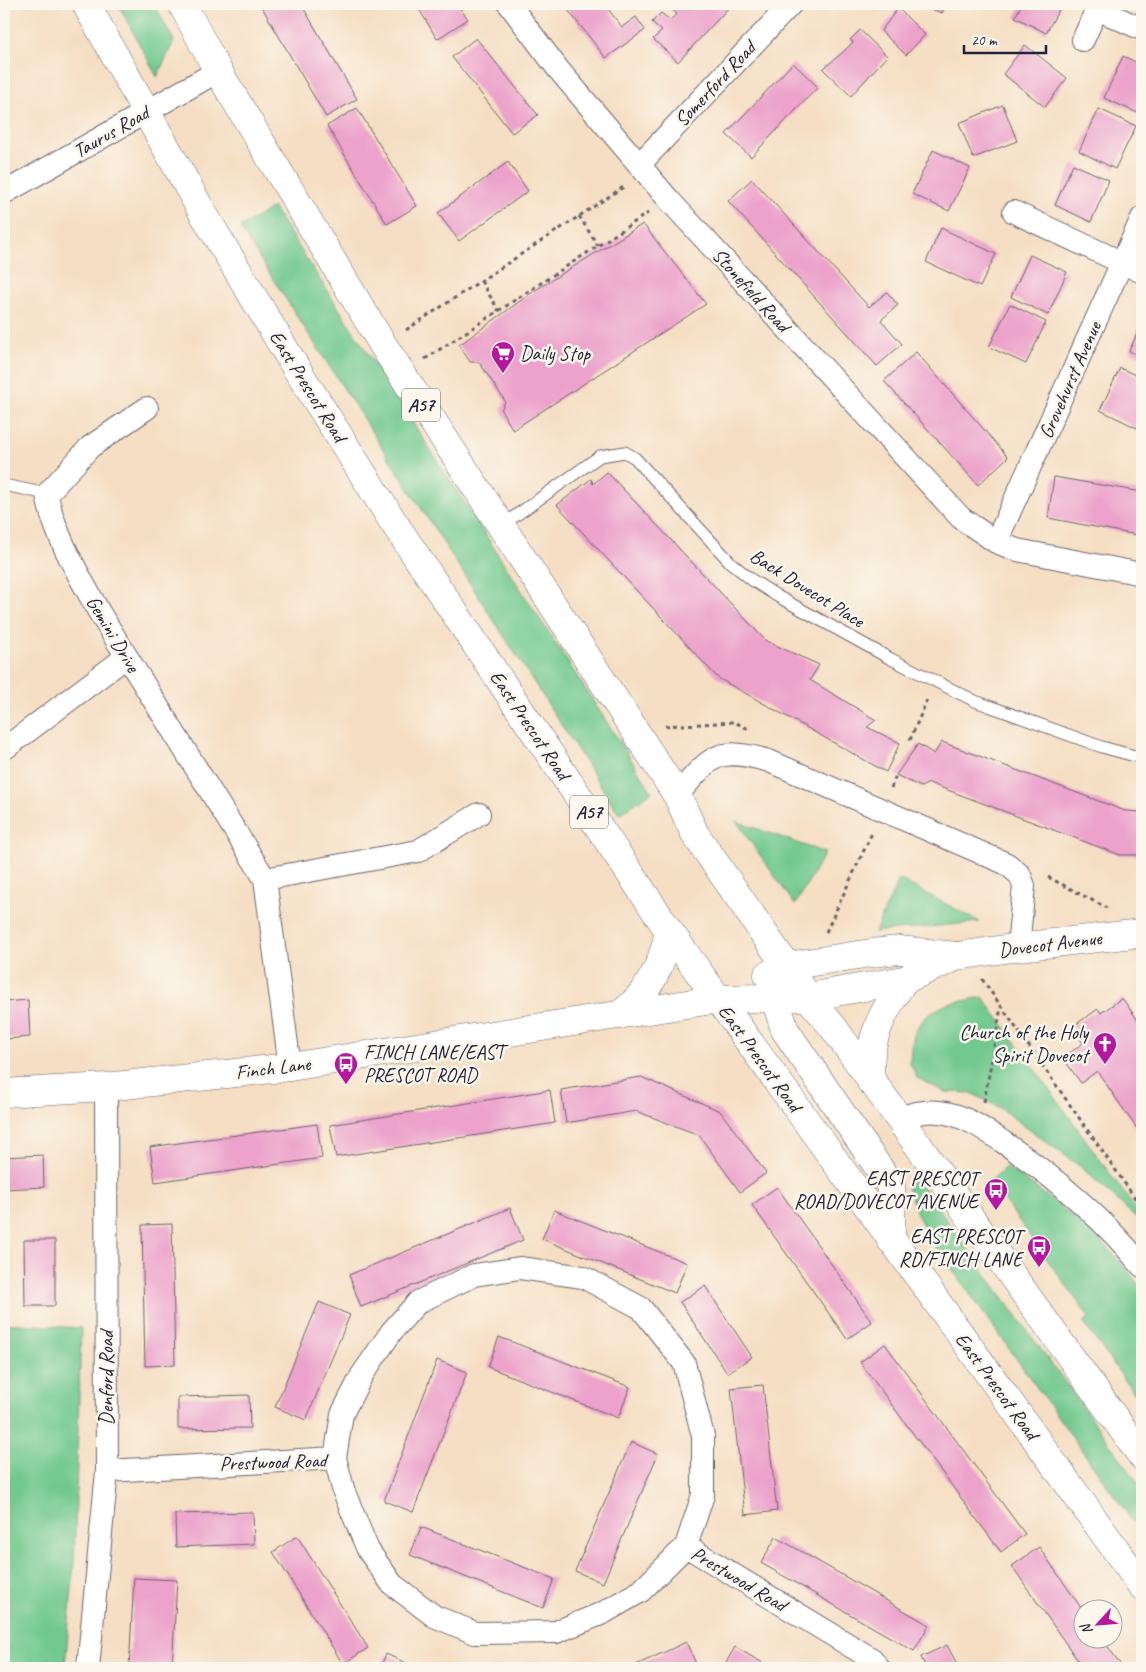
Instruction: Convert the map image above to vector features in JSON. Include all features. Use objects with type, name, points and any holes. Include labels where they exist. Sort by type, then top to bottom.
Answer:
[{"type":"main road","name":"East Prescot Road","points":[[86,4],[200,208],[322,409],[394,523],[669,931],[1142,1586]]},
{"type":"main road","name":"A57","points":[[182,4],[218,72],[383,345],[676,796],[695,834],[808,997],[834,1027],[898,1119],[1142,1456]]},
{"type":"main road","points":[[620,1014],[631,1006],[649,986],[661,962],[669,931]]},
{"type":"main road","name":"Dovecot Avenue","points":[[808,997],[904,980],[962,956],[1018,946],[1142,933]]},
{"type":"main road","name":"Dovecot Avenue","points":[[787,966],[899,950],[962,956]]},
{"type":"main road","points":[[787,966],[781,976],[777,997],[779,1014],[785,1030],[891,1186],[891,1240]]},
{"type":"main road","name":"Finch Lane","points":[[718,999],[787,966]]},
{"type":"main road","points":[[872,1082],[870,1057],[875,1032],[887,1006],[904,980]]},
{"type":"main road","name":"Finch Lane","points":[[4,1093],[106,1086],[290,1067],[718,999],[808,997]]},
{"type":"street","name":"Stonefield Road","points":[[508,4],[558,69],[668,200],[944,501],[961,518],[1007,546]]},
{"type":"street","name":"Somerford Road","points":[[642,169],[791,4]]},
{"type":"street","points":[[1083,40],[1098,9],[1142,30]]},
{"type":"street","name":"Taurus Road","points":[[4,193],[218,72]]},
{"type":"street","points":[[1014,212],[1132,268]]},
{"type":"street","name":"Grovehurst Avenue","points":[[1007,546],[1132,268],[1142,218]]},
{"type":"street","points":[[48,494],[90,447],[147,408]]},
{"type":"street","name":"Gemini Drive","points":[[48,494],[49,507],[75,568],[126,657],[265,880],[290,1067]]},
{"type":"street","points":[[1007,546],[1142,574]]},
{"type":"street","points":[[4,749],[126,657]]},
{"type":"street","points":[[676,796],[698,772],[715,758],[736,753],[769,761],[1007,864],[1020,875],[1025,897],[1018,946]]},
{"type":"street","points":[[265,880],[418,851],[479,814]]},
{"type":"street","name":"Denford Road","points":[[88,1668],[106,1471],[106,1086]]},
{"type":"street","points":[[898,1119],[920,1112],[939,1112],[961,1117],[980,1126],[1028,1159],[1079,1198],[1116,1234],[1142,1266]]},
{"type":"street","points":[[335,1458],[342,1414],[362,1375],[392,1331],[418,1302],[474,1274],[520,1268],[583,1277],[641,1308],[684,1363],[703,1436],[703,1495],[686,1546]]},
{"type":"street","name":"Prestwood Road","points":[[106,1471],[335,1458],[344,1492],[368,1550],[392,1584],[434,1616],[474,1633],[556,1632],[603,1613],[642,1591],[686,1546],[872,1660],[879,1668]]},
{"type":"lane","name":"Back Dovecot Place","points":[[500,527],[600,456],[625,452],[635,458],[731,563],[752,580],[829,626],[975,701],[1102,747],[1142,758]]},
{"type":"lane","points":[[4,485],[48,494]]},
{"type":"path","points":[[383,345],[579,216],[642,169]]},
{"type":"path","points":[[402,374],[668,200]]},
{"type":"path","points":[[579,216],[598,246]]},
{"type":"path","points":[[481,281],[499,311]]},
{"type":"path","points":[[910,740],[935,681]]},
{"type":"path","points":[[825,935],[896,775]]},
{"type":"path","points":[[962,956],[1001,1007],[1142,1208]]},
{"type":"path","points":[[980,1126],[1001,1007]]},
{"type":"green space","points":[[118,4],[154,4],[174,41],[157,77]]},
{"type":"green space","points":[[273,207],[652,792],[619,814],[240,228]]},
{"type":"green space","points":[[736,821],[825,853],[795,905]]},
{"type":"green space","points":[[899,879],[980,922],[875,932]]},
{"type":"green space","points":[[983,997],[1142,1218],[1142,1223],[1081,1167],[997,1106],[971,1093],[945,1092],[917,1078],[910,1063],[911,1047],[916,1029],[928,1014],[947,1004]]},
{"type":"green space","points":[[1006,1167],[1080,1222],[1114,1254],[1142,1290],[1142,1404],[1083,1322],[1089,1317],[990,1181]]},
{"type":"green space","points":[[914,1175],[1142,1488],[1142,1534],[934,1244],[918,1216],[907,1187]]},
{"type":"green space","points":[[4,1323],[81,1328],[74,1564],[65,1668],[4,1668]]},
{"type":"building","points":[[260,4],[301,4],[357,99],[326,117]]},
{"type":"building","points":[[416,4],[457,4],[468,19],[437,39]]},
{"type":"building","points":[[563,4],[604,4],[622,27],[636,17],[645,30],[606,58]]},
{"type":"building","points":[[687,4],[732,4],[678,62],[653,39],[662,31],[652,22],[661,13],[670,20],[677,14],[667,5],[685,6]]},
{"type":"building","points":[[917,4],[945,4],[942,13]]},
{"type":"building","points":[[1022,4],[1062,4],[1046,33],[1015,17]]},
{"type":"building","points":[[898,8],[925,35],[906,55],[881,31]]},
{"type":"building","points":[[860,30],[887,56],[851,96],[823,69],[853,42],[850,40]]},
{"type":"building","points":[[476,38],[538,115],[512,133],[452,57]]},
{"type":"building","points":[[1025,45],[1067,78],[1045,107],[1003,74]]},
{"type":"building","points":[[1123,56],[1142,65],[1142,108],[1140,114],[1104,98]]},
{"type":"building","points":[[793,63],[818,87],[751,157],[726,134]]},
{"type":"building","points":[[1003,105],[1017,141],[973,158],[959,123]]},
{"type":"building","points":[[357,108],[417,206],[387,224],[327,126]]},
{"type":"building","points":[[1099,109],[1136,126],[1115,169],[1079,151]]},
{"type":"building","points":[[933,150],[970,168],[949,211],[912,194]]},
{"type":"building","points":[[508,162],[528,191],[459,241],[438,213]]},
{"type":"building","points":[[1073,164],[1109,180],[1091,222],[1055,205]]},
{"type":"building","points":[[752,179],[869,307],[887,292],[898,305],[881,320],[902,344],[877,366],[728,201]]},
{"type":"building","points":[[643,224],[706,304],[513,430],[501,410],[505,401],[479,362],[470,362],[459,345],[537,289]]},
{"type":"building","points":[[941,228],[996,254],[980,287],[926,262]]},
{"type":"building","points":[[1030,255],[1067,272],[1048,315],[1011,297]]},
{"type":"building","points":[[1010,304],[1046,322],[1026,364],[989,347]]},
{"type":"building","points":[[1142,323],[1142,357],[1129,351]]},
{"type":"building","points":[[916,352],[1008,457],[978,485],[884,381]]},
{"type":"building","points":[[1120,368],[1142,378],[1142,416],[1137,428],[1100,410]]},
{"type":"building","points":[[607,472],[766,641],[819,665],[810,680],[876,720],[867,727],[900,743],[886,772],[718,678],[557,505],[591,479],[593,484]]},
{"type":"building","points":[[1054,477],[1142,492],[1142,536],[1048,518]]},
{"type":"building","points":[[942,742],[1125,811],[1142,812],[1142,855],[1120,855],[929,783],[921,787],[896,775],[918,744],[934,754]]},
{"type":"building","name":"Church of the Holy Spirit Dovecot","points":[[1122,998],[1142,1026],[1142,1136],[1097,1071],[1081,1083],[1063,1058],[1083,1043],[1072,1027],[1098,1009],[1101,1013]]},
{"type":"building","points":[[28,1000],[30,1037],[4,1039],[4,1002]]},
{"type":"building","points":[[641,1077],[720,1111],[766,1173],[740,1192],[699,1135],[636,1111],[566,1123],[561,1090]]},
{"type":"building","points":[[550,1090],[555,1123],[336,1157],[330,1125]]},
{"type":"building","points":[[317,1124],[322,1158],[155,1182],[150,1147]]},
{"type":"building","points":[[43,1155],[44,1187],[4,1189],[4,1157]]},
{"type":"building","points":[[777,1187],[872,1322],[847,1339],[752,1205]]},
{"type":"building","points":[[510,1208],[523,1240],[361,1307],[349,1275]]},
{"type":"building","points":[[554,1210],[687,1263],[675,1293],[542,1239]]},
{"type":"building","points":[[172,1224],[175,1365],[145,1366],[142,1225]]},
{"type":"building","points":[[24,1240],[55,1240],[55,1306],[25,1306]]},
{"type":"building","points":[[705,1286],[752,1357],[727,1373],[680,1302]]},
{"type":"building","points":[[319,1302],[350,1315],[306,1420],[275,1407]]},
{"type":"building","points":[[499,1337],[630,1387],[618,1418],[488,1367]]},
{"type":"building","points":[[885,1344],[1025,1534],[1001,1552],[860,1362]]},
{"type":"building","points":[[437,1360],[467,1372],[413,1512],[384,1501]]},
{"type":"building","points":[[763,1385],[777,1511],[745,1515],[731,1388]]},
{"type":"building","points":[[249,1395],[250,1428],[178,1429],[178,1397]]},
{"type":"building","points":[[631,1442],[658,1454],[603,1583],[575,1571]]},
{"type":"building","points":[[253,1512],[254,1544],[176,1547],[175,1514]]},
{"type":"building","points":[[421,1527],[554,1579],[543,1608],[410,1555]]},
{"type":"building","points":[[297,1536],[368,1648],[343,1664],[273,1552]]},
{"type":"building","points":[[776,1537],[929,1625],[914,1651],[761,1563]]},
{"type":"building","points":[[1039,1547],[1076,1600],[1074,1600],[1074,1650],[1110,1650],[1123,1668],[1084,1668],[1012,1566]]},
{"type":"building","points":[[134,1578],[177,1580],[172,1668],[129,1668]]},
{"type":"building","points":[[686,1642],[698,1668],[629,1668],[667,1651]]},
{"type":"building","points":[[947,1645],[959,1668],[926,1668],[921,1657]]},
{"type":"building","points":[[735,1647],[754,1658],[772,1668],[723,1668]]},
{"type":"building","points":[[386,1654],[406,1663],[419,1668],[380,1668]]},
{"type":"place","name":"Daily Stop","points":[[503,374]]},
{"type":"place","name":"Church of the Holy Spirit Dovecot","points":[[1105,1065]]},
{"type":"place","name":"FINCH LANE/EAST PRESCOT ROAD","points":[[346,1085]]},
{"type":"place","name":"EAST PRESCOT ROAD/DOVECOT AVENUE","points":[[996,1211]]},
{"type":"place","name":"EAST PRESCOT RD/FINCH LANE","points":[[1039,1268]]}]
